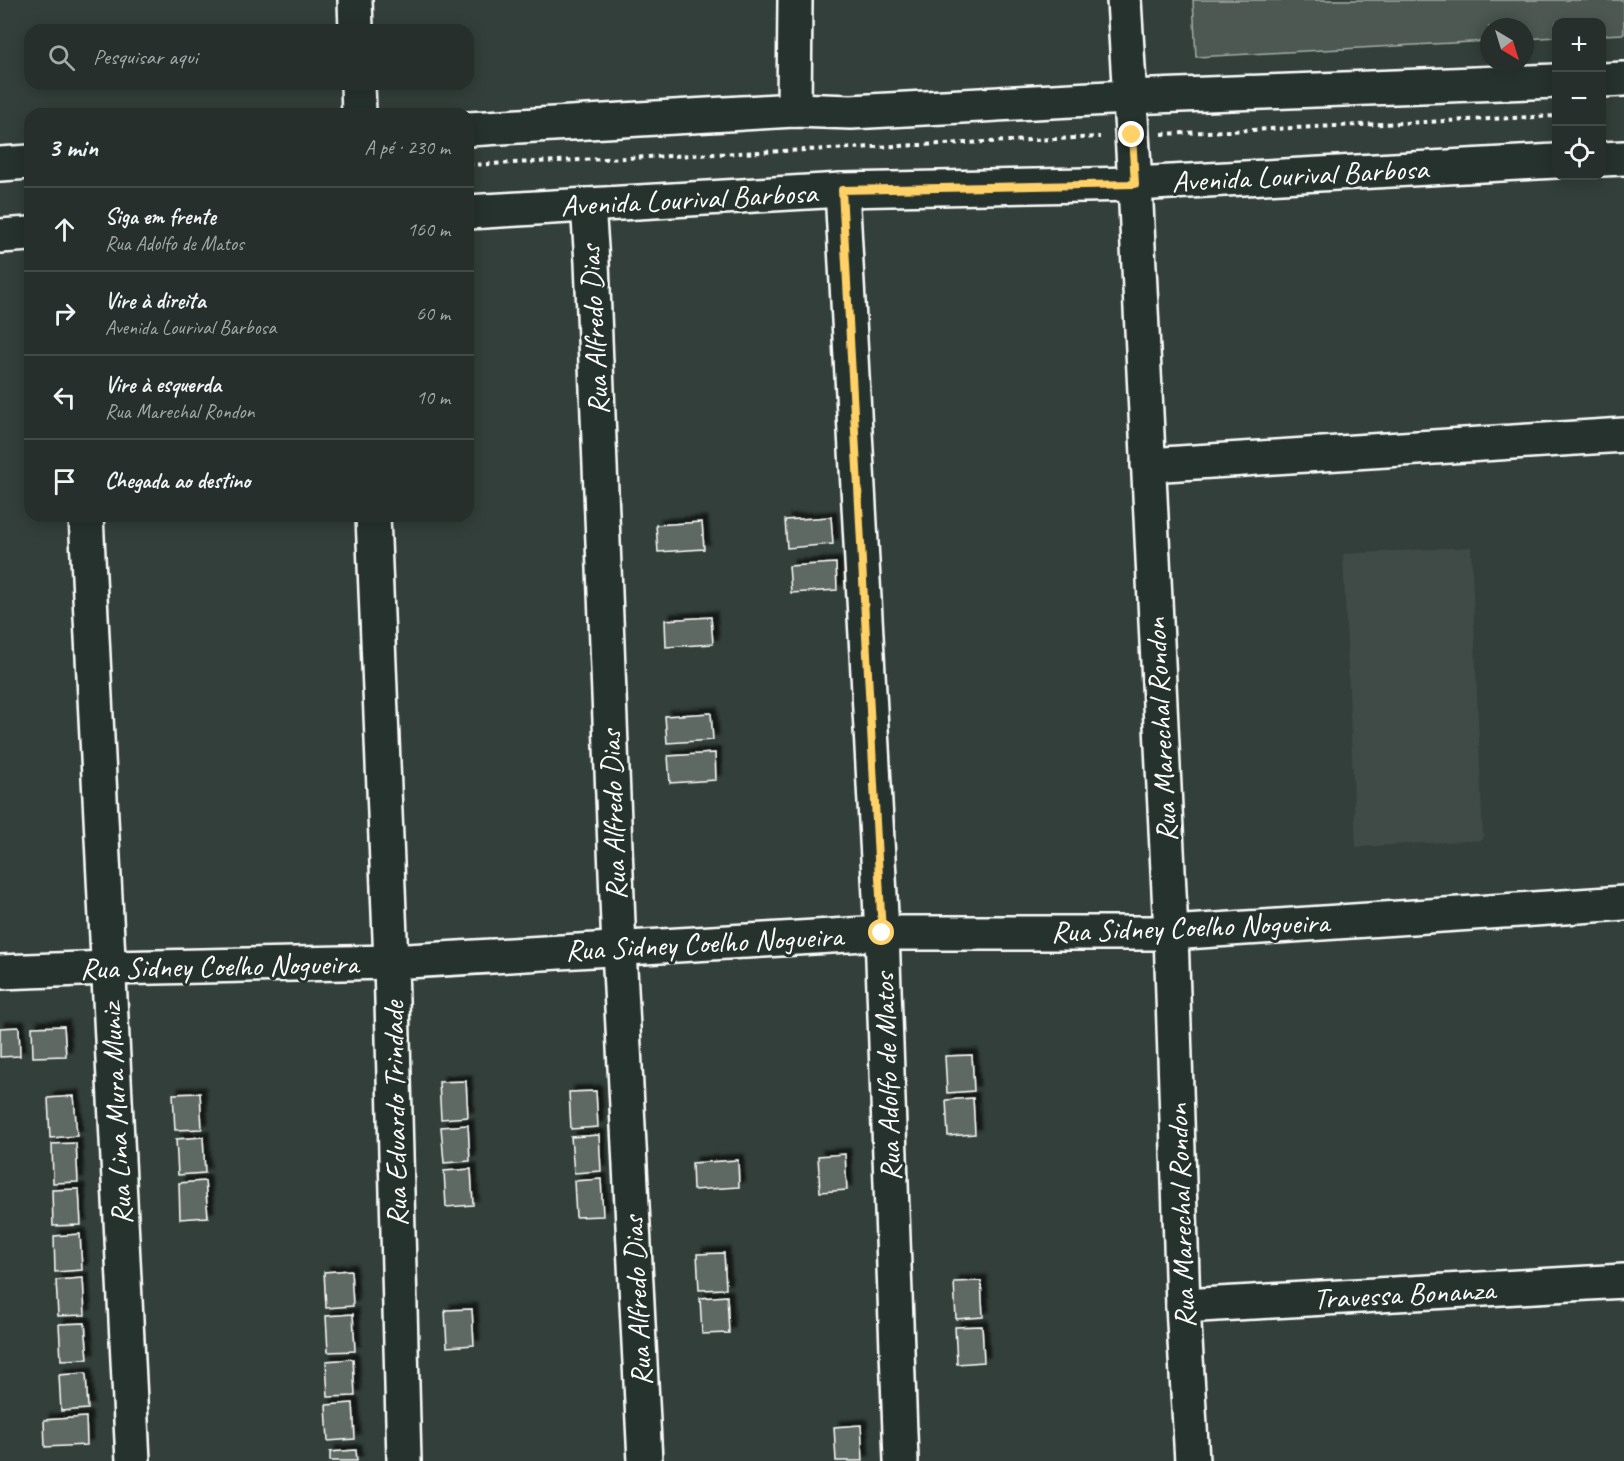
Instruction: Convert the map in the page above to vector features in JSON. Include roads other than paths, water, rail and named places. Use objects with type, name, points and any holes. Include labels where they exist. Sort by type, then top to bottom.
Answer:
[{"type":"street","points":[[355,0],[356,24]]},
{"type":"street","points":[[794,110],[795,0]]},
{"type":"street","name":"Rua Marechal Rondon","points":[[1124,0],[1171,933],[1183,1306],[1192,1461]]},
{"type":"street","points":[[1606,80],[1624,79]]},
{"type":"street","points":[[474,129],[794,110],[851,112],[1128,97],[1552,81]]},
{"type":"street","points":[[358,90],[359,108]]},
{"type":"street","points":[[1606,159],[1624,158]]},
{"type":"street","name":"Avenida Lourival Barbosa","points":[[474,212],[842,190],[1135,184],[1552,161]]},
{"type":"street","points":[[0,164],[24,162]]},
{"type":"street","name":"Rua Adolfo de Matos","points":[[842,190],[882,933],[901,1461]]},
{"type":"street","name":"Rua Alfredo Dias","points":[[588,205],[618,949],[645,1461]]},
{"type":"street","points":[[0,236],[24,234]]},
{"type":"street","points":[[1148,465],[1624,435]]},
{"type":"street","name":"Rua Lina Mura Muniz","points":[[86,522],[134,1461]]},
{"type":"street","name":"Rua Eduardo Trindade","points":[[373,522],[391,962],[404,1461]]},
{"type":"street","name":"Rua Sidney Coelho Nogueira","points":[[0,972],[391,962],[882,933],[1171,933],[1624,903]]},
{"type":"street","name":"Travessa Bonanza","points":[[1183,1306],[1624,1281]]}]
